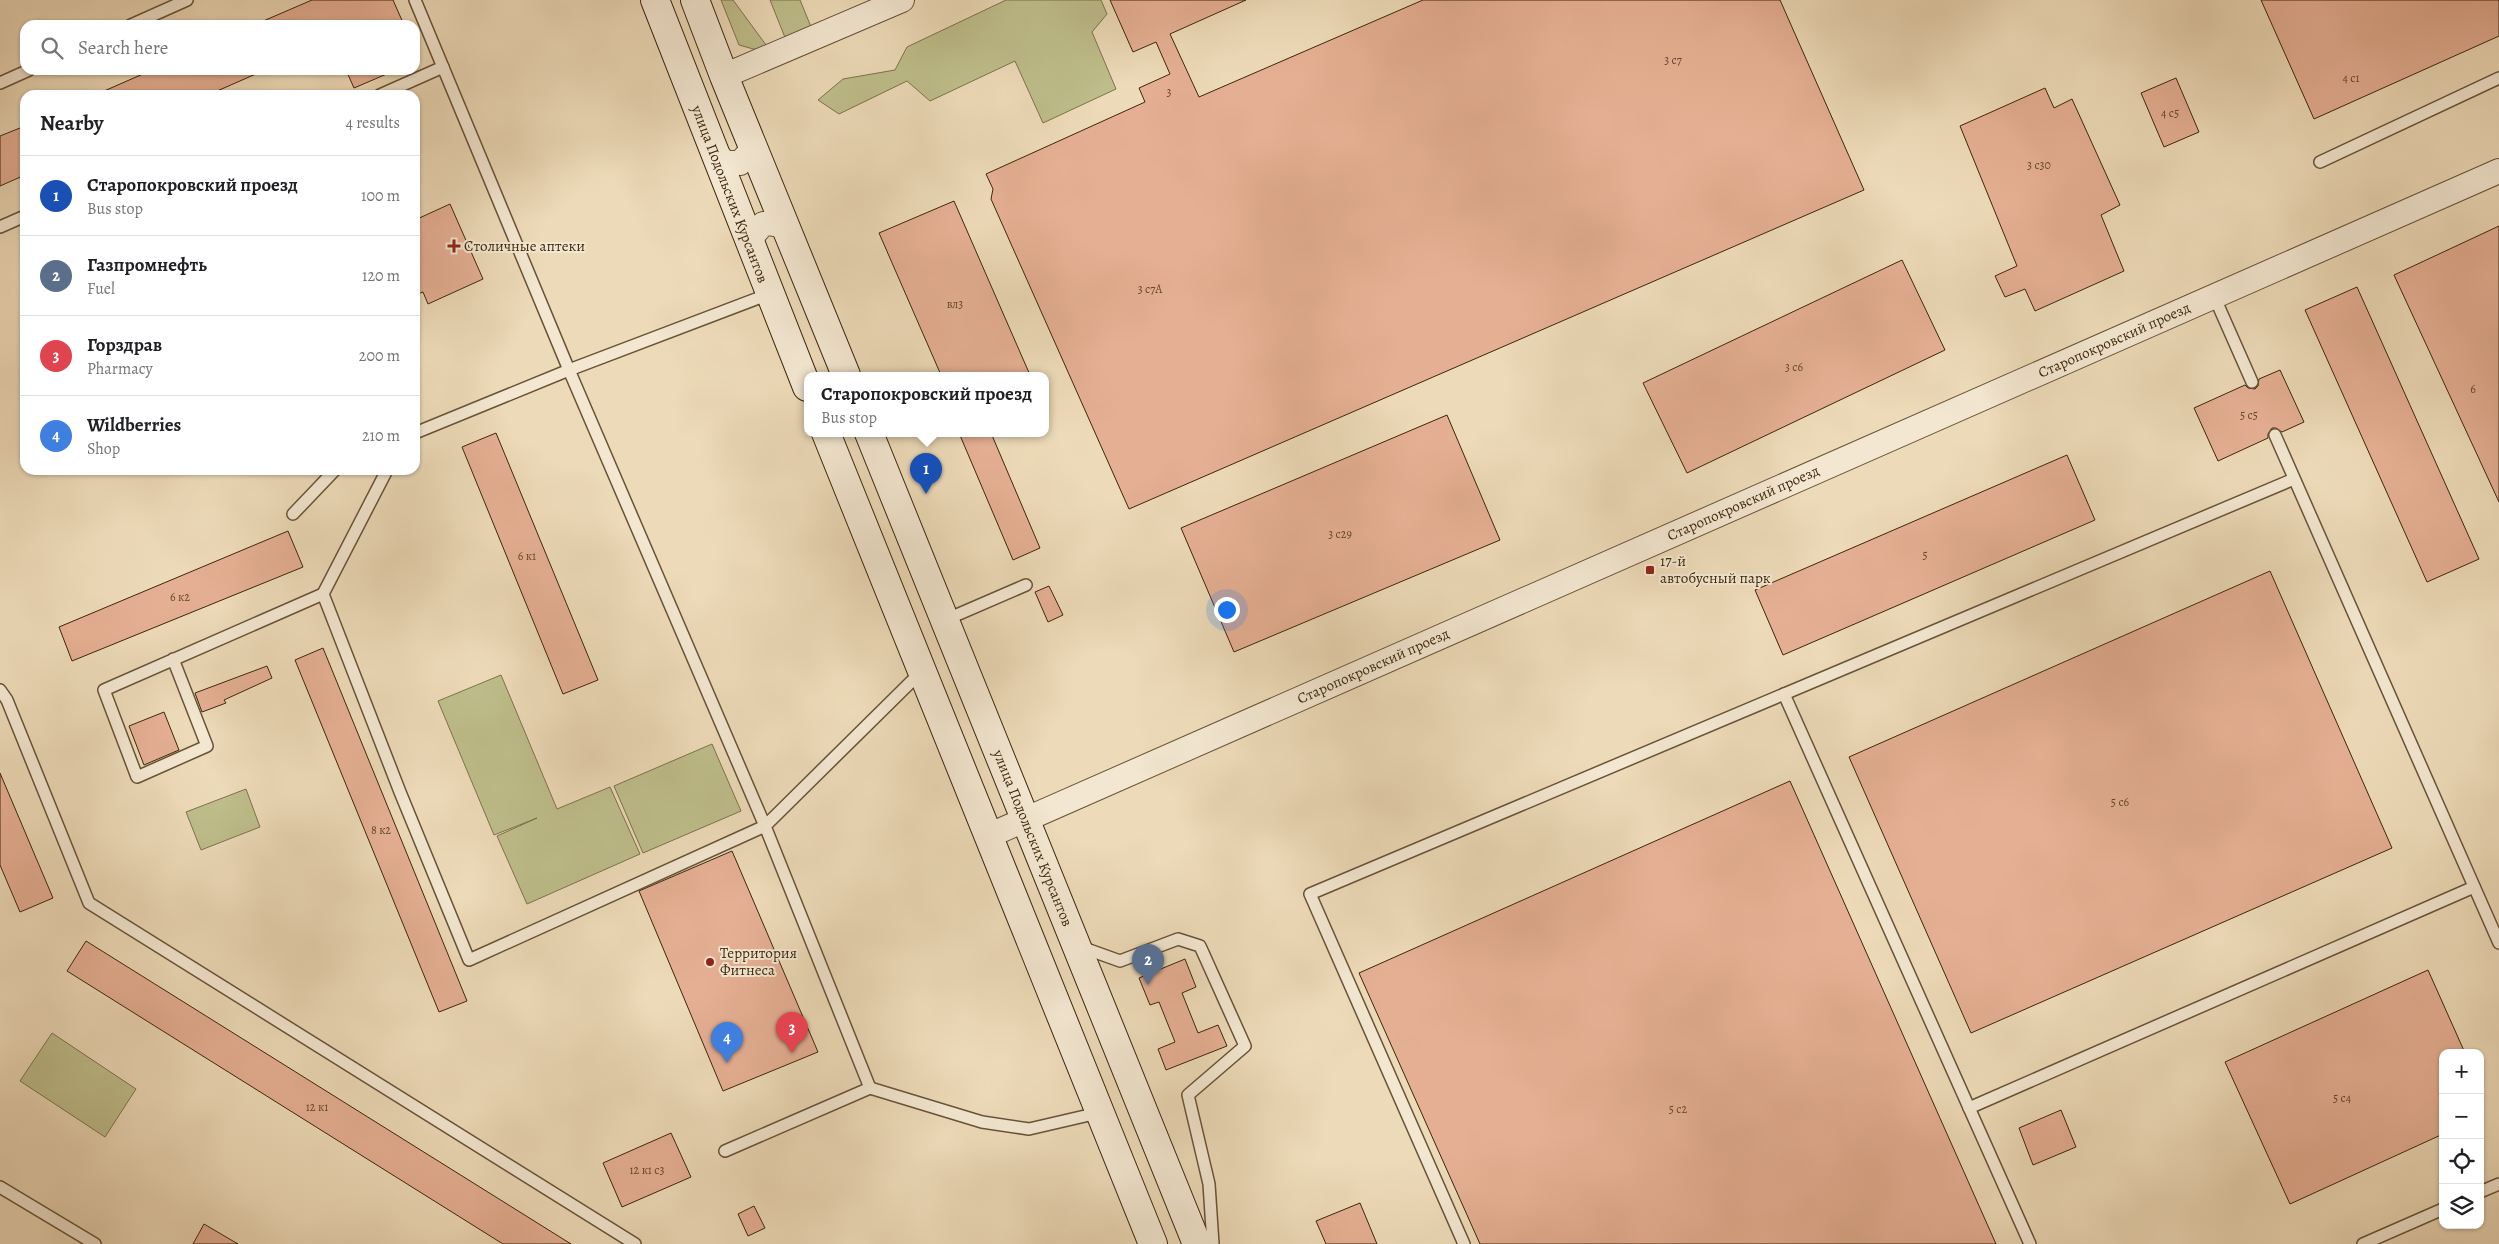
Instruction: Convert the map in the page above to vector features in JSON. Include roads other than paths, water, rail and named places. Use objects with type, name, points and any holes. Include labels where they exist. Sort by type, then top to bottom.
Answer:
[{"type":"main road","name":"улица Подольских Курсантов","points":[[655,0],[804,380]]},
{"type":"main road","points":[[695,0],[845,372]]},
{"type":"main road","points":[[828,437],[1152,1244]]},
{"type":"main road","name":"улица Подольских Курсантов","points":[[871,437],[1197,1244]]},
{"type":"street","points":[[724,76],[902,0]]},
{"type":"street","points":[[714,152],[725,163],[740,163],[750,152],[750,138]]},
{"type":"street","name":"Старопокровский проезд","points":[[988,836],[2499,171]]},
{"type":"street","points":[[752,250],[752,235],[763,224],[779,224],[790,235]]},
{"type":"lane","points":[[141,20],[187,0]]},
{"type":"lane","points":[[415,0],[569,370],[765,826],[870,1088]]},
{"type":"lane","points":[[391,90],[443,67]]},
{"type":"lane","points":[[0,83],[20,74]]},
{"type":"lane","points":[[2320,162],[2499,78]]},
{"type":"lane","points":[[0,227],[20,218]]},
{"type":"lane","points":[[420,431],[569,370],[769,294]]},
{"type":"lane","points":[[2214,296],[2252,382]]},
{"type":"lane","points":[[2275,435],[2499,944]]},
{"type":"lane","points":[[293,514],[330,475]]},
{"type":"lane","points":[[173,659],[207,746],[137,777],[104,690],[173,659],[323,594],[384,475]]},
{"type":"lane","points":[[1464,1244],[1310,894],[2294,479]]},
{"type":"lane","points":[[945,620],[1026,585]]},
{"type":"lane","points":[[323,594],[400,792],[469,960],[765,826],[922,671]]},
{"type":"lane","points":[[0,690],[7,700],[89,903],[635,1244]]},
{"type":"lane","points":[[1784,694],[2030,1244]]},
{"type":"lane","points":[[1969,1108],[2474,886]]},
{"type":"lane","points":[[1076,945],[1120,961],[1178,939],[1200,946],[1245,1046],[1188,1095],[1208,1184],[1213,1244]]},
{"type":"lane","points":[[725,1151],[870,1088],[982,1122],[1028,1129],[1098,1113]]},
{"type":"lane","points":[[2484,1190],[2499,1184]]},
{"type":"lane","points":[[0,1187],[95,1244]]},
{"type":"lane","points":[[2362,1244],[2439,1210]]},
{"type":"place","name":"Столичные аптеки","points":[[454,246]]},
{"type":"place","name":"Старопокровский проезд","points":[[926,494]]},
{"type":"place","name":"17-й автобусный парк","points":[[1650,570]]},
{"type":"place","name":"Территория Фитнеса","points":[[710,962]]},
{"type":"place","name":"Газпромнефть","points":[[1148,985]]},
{"type":"place","name":"Горздрав","points":[[792,1053]]},
{"type":"place","name":"Wildberries","points":[[727,1063]]}]
